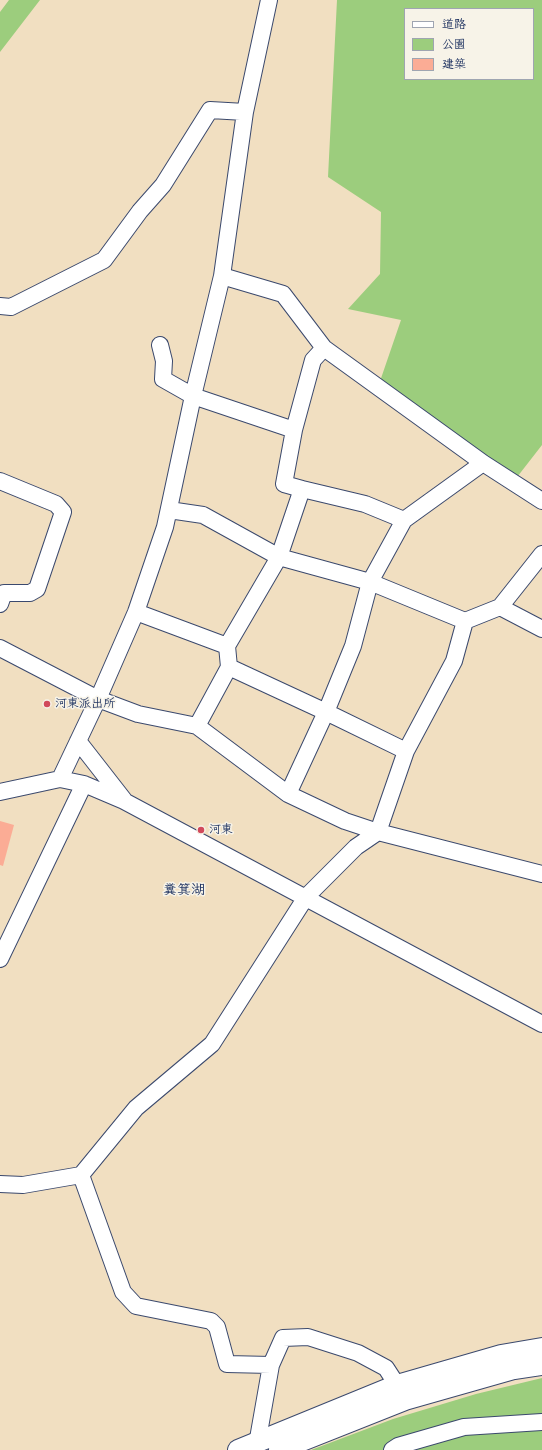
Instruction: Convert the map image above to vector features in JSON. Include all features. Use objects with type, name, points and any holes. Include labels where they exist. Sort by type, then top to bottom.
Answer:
[{"type":"main road","points":[[238,1450],[256,1447],[397,1385],[502,1355],[542,1348]]},
{"type":"main road","points":[[279,1450],[405,1400],[514,1369],[542,1365]]},
{"type":"street","points":[[60,779],[98,699],[136,612],[165,527],[193,396],[222,276],[245,112],[269,0]]},
{"type":"street","points":[[0,306],[11,307],[104,260],[140,211],[163,185],[210,110],[245,112]]},
{"type":"street","points":[[222,276],[283,294],[324,348],[483,463],[542,501]]},
{"type":"street","points":[[160,345],[164,362],[163,380],[193,396],[294,430]]},
{"type":"street","points":[[324,348],[313,360],[294,430],[284,484],[365,504],[404,520]]},
{"type":"street","points":[[288,794],[326,712],[353,646],[370,582],[404,520],[483,463]]},
{"type":"street","points":[[0,481],[56,504],[63,512],[37,589],[30,593],[4,593],[0,604]]},
{"type":"street","points":[[198,726],[229,667],[227,646],[278,557],[302,489]]},
{"type":"street","points":[[169,510],[203,515],[278,557],[370,582],[465,620],[500,607],[542,554]]},
{"type":"street","points":[[500,607],[542,629]]},
{"type":"street","points":[[136,612],[227,646]]},
{"type":"street","points":[[0,1184],[23,1185],[81,1175],[136,1108],[212,1044],[306,897],[356,848],[378,832],[406,751],[454,661],[465,620]]},
{"type":"street","points":[[0,648],[98,699],[138,714],[198,726],[288,794],[344,821],[378,832],[542,874]]},
{"type":"street","points":[[229,667],[406,751]]},
{"type":"street","points":[[78,741],[124,801]]},
{"type":"street","points":[[0,792],[60,779],[84,784],[124,801],[542,1024]]},
{"type":"street","points":[[0,959],[84,784]]},
{"type":"street","points":[[81,1175],[123,1292],[136,1306],[211,1321],[216,1327],[227,1364],[272,1365]]},
{"type":"street","points":[[256,1447],[272,1365],[283,1338],[308,1337],[358,1353],[386,1368],[397,1385]]},
{"type":"street","points":[[392,1450],[398,1446],[464,1427],[542,1422]]},
{"type":"green space","points":[[9,0],[40,0],[0,52],[0,12]]},
{"type":"green space","points":[[337,0],[542,0],[542,445],[514,481],[377,390],[401,320],[348,309],[380,274],[381,212],[328,177]]},
{"type":"green space","points":[[542,1378],[542,1450],[311,1450],[393,1419],[476,1394]]},
{"type":"building","points":[[0,821],[14,825],[3,866],[0,865]]},
{"type":"place","name":"河東派出所","points":[[47,704]]},
{"type":"place","name":"河東","points":[[201,830]]},
{"type":"district","name":"糞箕湖","points":[[184,890]]}]
